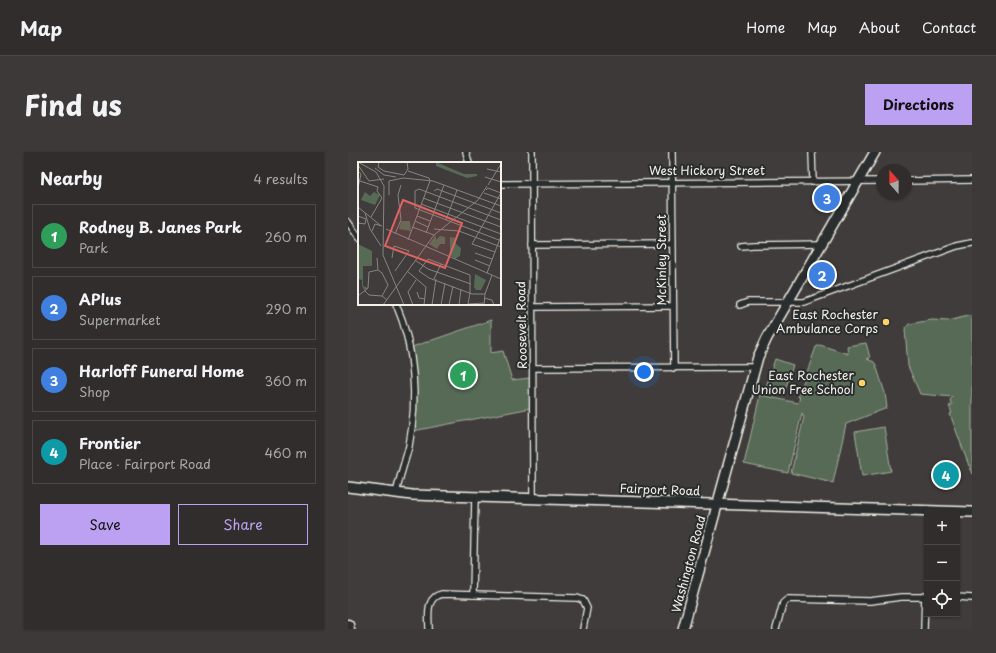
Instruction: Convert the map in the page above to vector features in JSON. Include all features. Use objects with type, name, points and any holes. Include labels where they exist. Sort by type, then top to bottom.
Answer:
[{"type":"highway","points":[[348,625],[349,629]]},
{"type":"main road","name":"Washington Road","points":[[684,629],[754,367],[762,347],[875,152]]},
{"type":"main road","name":"Fairport Road","points":[[348,487],[396,494],[972,512]]},
{"type":"street","points":[[466,152],[469,162]]},
{"type":"street","name":"Roosevelt Road","points":[[532,152],[533,498]]},
{"type":"street","name":"McKinley Street","points":[[672,152],[674,368]]},
{"type":"street","points":[[812,152],[813,182]]},
{"type":"street","points":[[912,181],[972,180]]},
{"type":"street","name":"West Hickory Street","points":[[501,184],[876,181]]},
{"type":"street","points":[[348,222],[358,237]]},
{"type":"street","points":[[740,306],[748,302],[804,302],[957,246],[972,243]]},
{"type":"street","points":[[532,245],[672,244]]},
{"type":"street","points":[[742,246],[753,244],[821,244]]},
{"type":"street","points":[[396,305],[411,354],[413,411],[409,446],[396,494]]},
{"type":"street","points":[[533,306],[673,306]]},
{"type":"street","points":[[533,368],[754,367]]},
{"type":"street","points":[[473,595],[475,497]]},
{"type":"street","points":[[429,629],[430,604],[434,597],[442,594],[580,599],[585,603],[587,608],[583,629]]},
{"type":"street","points":[[776,629],[783,603],[788,599],[870,601],[924,596]]},
{"type":"street","points":[[960,598],[972,598]]},
{"type":"street","points":[[924,629],[925,617]]},
{"type":"green space","points":[[972,315],[972,474],[950,414],[952,413],[949,406],[952,405],[950,400],[953,397],[920,394],[908,366],[905,329],[909,324],[932,320],[948,321]]},
{"type":"green space","points":[[491,320],[491,353],[503,351],[512,380],[530,378],[531,408],[413,431],[412,347]]},
{"type":"green space","points":[[866,343],[870,358],[867,359],[874,362],[876,365],[885,393],[887,408],[846,424],[833,483],[791,473],[804,417],[802,413],[788,473],[744,464],[760,395],[798,403],[800,397],[798,397],[816,347],[820,345],[848,354],[847,346]]},
{"type":"green space","points":[[775,359],[793,365],[783,396],[765,390]]},
{"type":"green space","points":[[884,427],[891,471],[862,476],[855,432]]},
{"type":"place","name":"Harloff Funeral Home","points":[[827,198]]},
{"type":"place","name":"APlus","points":[[822,275]]},
{"type":"place","name":"East Rochester Ambulance Corps","points":[[886,322]]},
{"type":"place","name":"Rodney B. Janes Park","points":[[463,375]]},
{"type":"place","name":"East Rochester Union Free School","points":[[862,383]]},
{"type":"place","name":"Frontier","points":[[946,475]]}]
